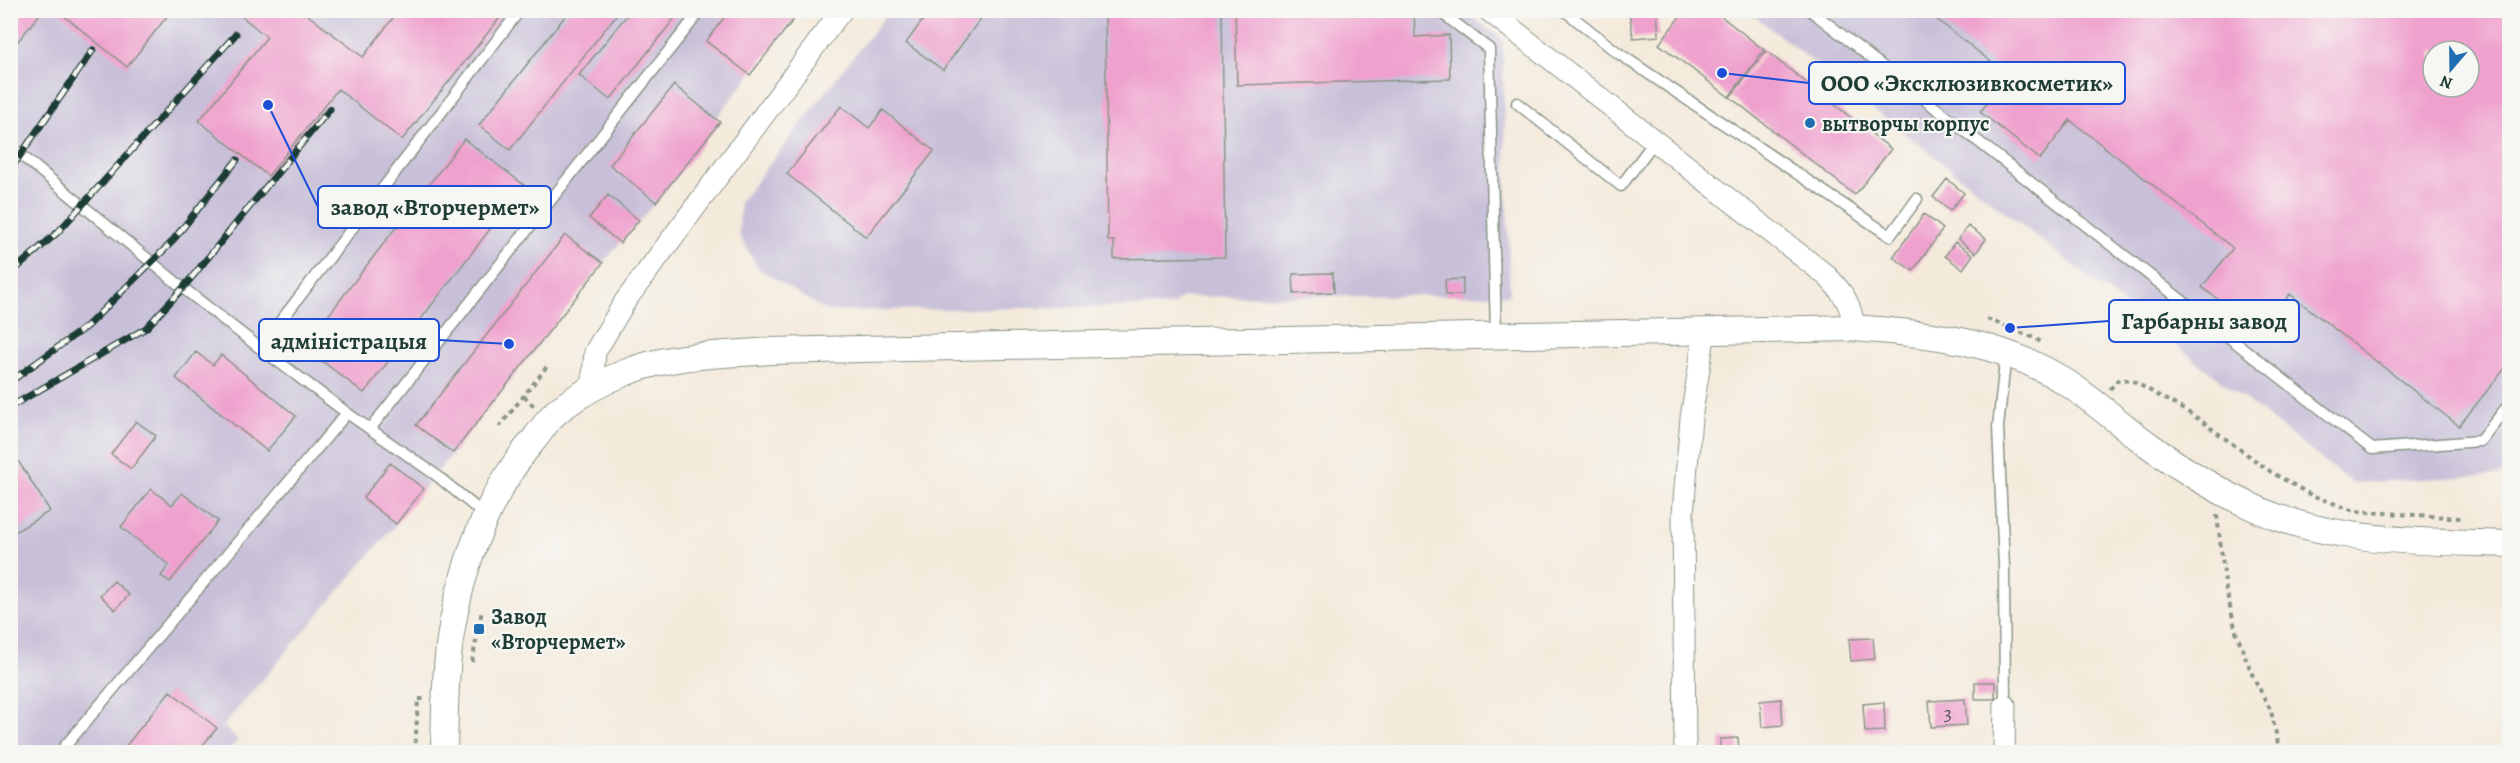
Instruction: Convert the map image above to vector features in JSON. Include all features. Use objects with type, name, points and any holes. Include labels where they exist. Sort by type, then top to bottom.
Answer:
[{"type":"street","points":[[596,387],[593,375],[595,352],[626,300],[842,10]]},
{"type":"street","points":[[1500,14],[1654,142],[1827,276],[1845,295],[1852,310],[1854,328]]},
{"type":"street","points":[[444,753],[445,701],[453,624],[462,579],[485,514],[517,458],[558,411],[596,387],[629,371],[660,362],[770,351],[1705,331],[1854,328],[1938,335],[2006,353],[2067,382],[2151,447],[2212,487],[2261,511],[2333,533],[2404,541],[2510,544]]},
{"type":"street","points":[[1685,753],[1683,513],[1691,418],[1705,331]]},
{"type":"street","points":[[2004,705],[2004,753]]},
{"type":"lane","points":[[261,348],[520,10]]},
{"type":"lane","points":[[370,429],[701,10]]},
{"type":"lane","points":[[1438,10],[1489,49],[1496,336]]},
{"type":"lane","points":[[1564,10],[1618,53],[1890,236],[1917,199]]},
{"type":"lane","points":[[1810,10],[2372,449],[2480,441],[2510,403]]},
{"type":"lane","points":[[1517,103],[1621,186],[1654,142]]},
{"type":"lane","points":[[10,146],[183,288],[347,413],[436,475],[485,514]]},
{"type":"lane","points":[[2004,705],[2004,567],[1998,427],[2006,353]]},
{"type":"lane","points":[[60,753],[347,413]]},
{"type":"path","points":[[1987,319],[2037,339]]},
{"type":"path","points":[[499,427],[549,364]]},
{"type":"path","points":[[2108,392],[2118,380],[2131,380],[2193,415],[2271,472],[2311,495],[2343,507],[2355,511],[2463,518]]},
{"type":"path","points":[[2208,509],[2217,514],[2226,590],[2237,635],[2252,674],[2271,711],[2280,753]]},
{"type":"path","points":[[477,640],[482,610]]},
{"type":"shaded area","points":[[1463,10],[1502,39],[1510,295],[1183,297],[1171,306],[826,311],[758,268],[739,235],[740,202],[889,11]]},
{"type":"shaded area","points":[[10,11],[801,11],[716,118],[720,122],[656,202],[603,263],[396,524],[223,726],[238,740],[227,752],[11,752]]},
{"type":"shaded area","points":[[1748,11],[2509,11],[2509,464],[2501,475],[2352,483]]},
{"type":"building","points":[[10,10],[43,10],[10,51]]},
{"type":"building","points":[[57,10],[172,10],[127,67]]},
{"type":"building","points":[[234,10],[301,10],[363,57],[399,10],[506,10],[402,140],[338,89],[268,176],[199,121],[267,37]]},
{"type":"building","points":[[570,10],[620,10],[510,150],[479,125]]},
{"type":"building","points":[[631,10],[681,10],[610,100],[579,75]]},
{"type":"building","points":[[730,10],[801,10],[750,75],[706,41]]},
{"type":"building","points":[[930,10],[987,10],[943,70],[906,43]]},
{"type":"building","points":[[1105,10],[1222,10],[1225,257],[1114,259],[1114,241],[1108,241]]},
{"type":"building","points":[[1235,10],[1414,10],[1415,37],[1449,35],[1450,79],[1237,85]]},
{"type":"building","points":[[1629,10],[1657,10],[1659,36],[1633,38]]},
{"type":"building","points":[[1685,10],[1713,10],[1764,50],[1729,97],[1659,44]]},
{"type":"building","points":[[1925,10],[2510,10],[2510,362],[2459,426],[2290,294],[2260,332],[2202,287],[2233,248],[2070,120],[2040,159],[1980,112],[2009,76]]},
{"type":"building","name":"вытворчы корпус","points":[[1766,51],[1891,149],[1855,195],[1730,97]]},
{"type":"building","points":[[674,85],[720,122],[656,202],[610,165]]},
{"type":"building","points":[[841,106],[869,128],[883,110],[934,151],[866,237],[787,174]]},
{"type":"building","points":[[464,139],[524,185],[364,393],[304,347]]},
{"type":"building","points":[[1947,179],[1964,193],[1950,211],[1933,197]]},
{"type":"building","points":[[608,195],[639,220],[620,243],[589,218]]},
{"type":"building","points":[[1924,214],[1943,229],[1913,271],[1893,257]]},
{"type":"building","points":[[1968,226],[1986,239],[1976,253],[1958,239]]},
{"type":"building","points":[[565,235],[603,263],[453,453],[416,425]]},
{"type":"building","points":[[1955,242],[1973,255],[1963,269],[1945,256]]},
{"type":"building","points":[[1333,273],[1334,292],[1294,294],[1293,274]]},
{"type":"building","points":[[1463,279],[1463,295],[1446,295],[1445,280]]},
{"type":"building","points":[[196,352],[213,365],[221,355],[296,416],[267,451],[176,378]]},
{"type":"building","points":[[136,421],[156,436],[131,469],[111,454]]},
{"type":"building","points":[[10,448],[50,511],[10,535]]},
{"type":"building","points":[[390,463],[424,489],[396,524],[363,498]]},
{"type":"building","points":[[151,489],[172,505],[182,493],[218,521],[170,582],[161,576],[169,565],[121,527]]},
{"type":"building","points":[[114,581],[129,595],[115,610],[100,595]]},
{"type":"building","points":[[1873,638],[1875,659],[1851,661],[1849,639]]},
{"type":"building","points":[[1975,682],[1995,682],[1995,699],[1975,699]]},
{"type":"building","points":[[170,691],[217,728],[197,752],[121,752]]},
{"type":"building","points":[[1781,699],[1783,725],[1762,727],[1760,701]]},
{"type":"building","points":[[1965,699],[1967,725],[1931,727],[1929,701]]},
{"type":"building","points":[[1884,702],[1885,731],[1865,732],[1863,704]]},
{"type":"building","points":[[1738,738],[1739,752],[1720,752],[1720,739]]},
{"type":"railway","points":[[10,274],[58,232],[236,34]]},
{"type":"railway","points":[[10,170],[93,50]]},
{"type":"railway","points":[[10,407],[146,328],[183,288],[330,109]]},
{"type":"railway","points":[[10,382],[87,326],[170,244],[237,160]]},
{"type":"place","name":"ООО «Эксклюзивкосметик»","points":[[1722,73]]},
{"type":"place","name":"завод «Вторчермет»","points":[[268,105]]},
{"type":"place","name":"вытворчы корпус","points":[[1810,123]]},
{"type":"place","name":"Гарбарны завод","points":[[2010,328]]},
{"type":"place","name":"адміністрацыя","points":[[509,344]]},
{"type":"place","name":"Завод «Вторчермет»","points":[[479,629]]}]
